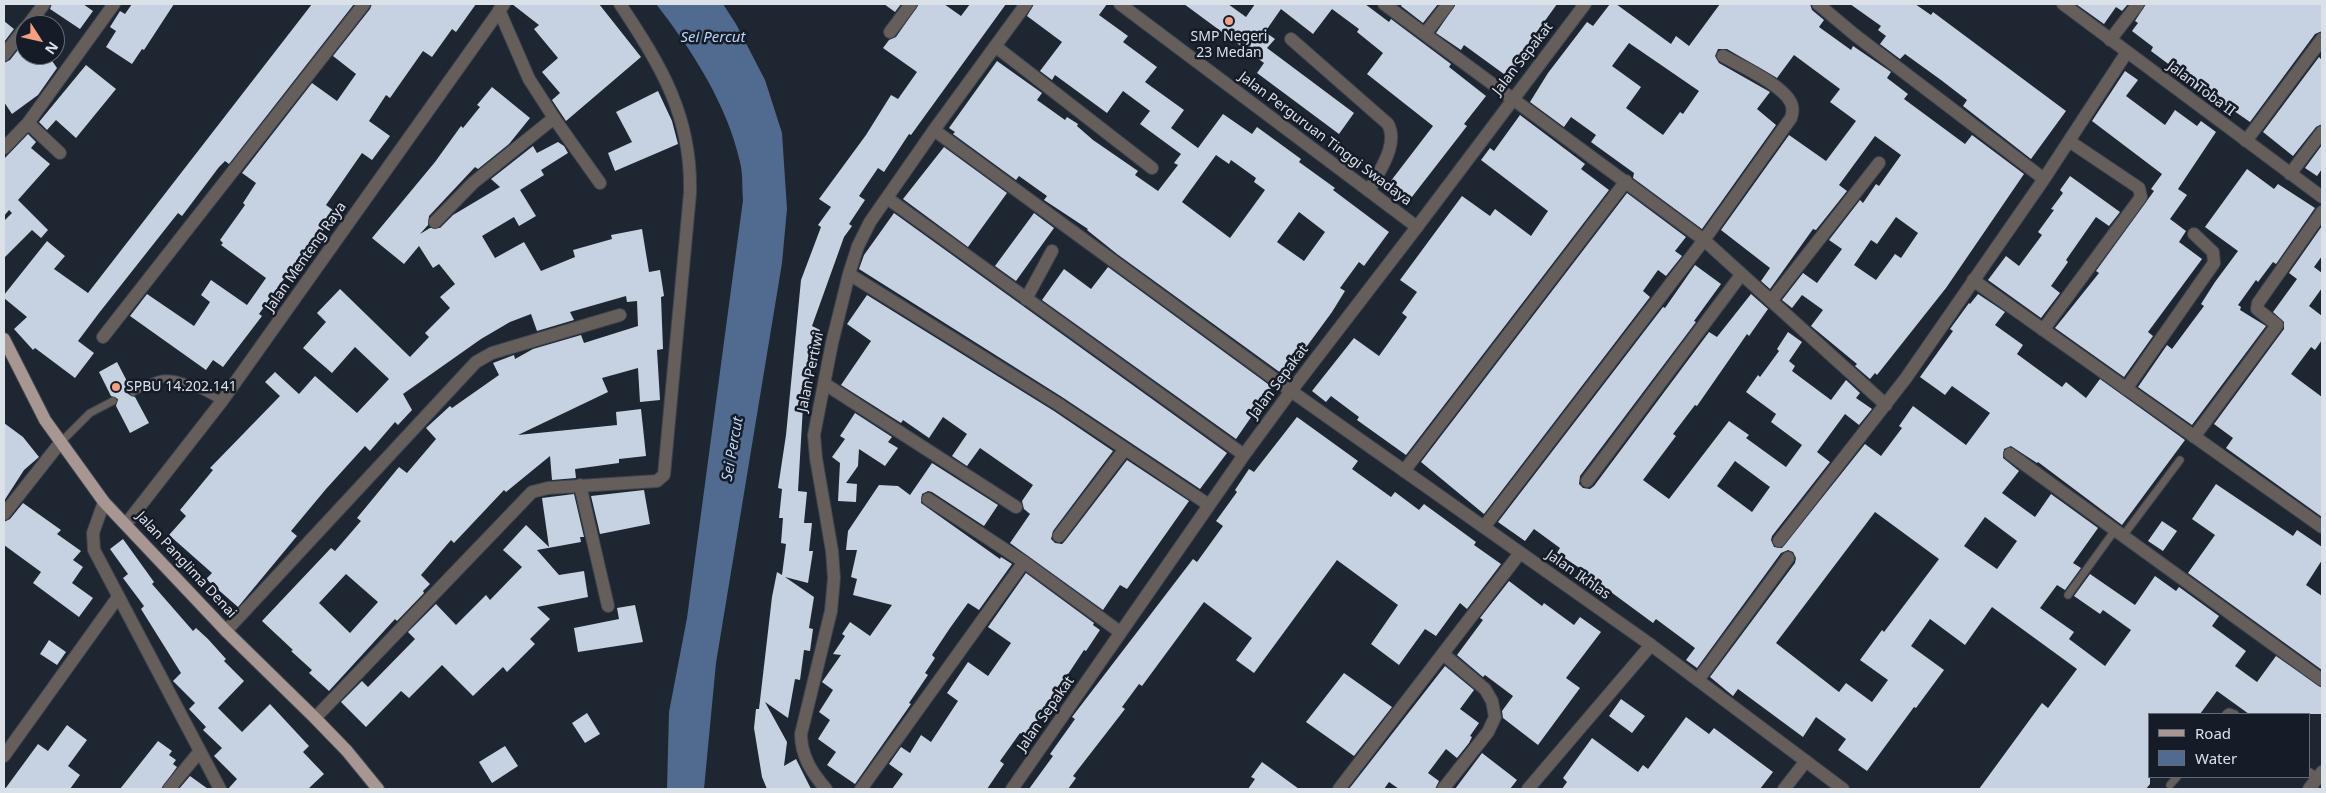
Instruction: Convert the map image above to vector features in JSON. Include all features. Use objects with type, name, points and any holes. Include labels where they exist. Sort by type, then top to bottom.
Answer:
[{"type":"main road","name":"Jalan Panglima Denai","points":[[4,339],[45,420],[104,502],[226,631],[347,751],[378,789]]},
{"type":"street","points":[[36,15],[44,4]]},
{"type":"street","points":[[4,148],[28,123],[114,4]]},
{"type":"street","points":[[102,337],[364,4]]},
{"type":"street","points":[[315,718],[532,492],[542,488],[657,481],[664,475],[690,193],[689,150],[678,110],[658,65],[620,4]]},
{"type":"street","points":[[890,32],[911,4]]},
{"type":"street","name":"Jalan Pertiwi","points":[[826,789],[809,767],[803,754],[800,734],[831,611],[834,585],[832,551],[816,458],[814,435],[832,343],[849,274],[864,234],[887,198],[1026,4]]},
{"type":"street","name":"Jalan Perguruan Tinggi Swadaya","points":[[1120,4],[1417,227]]},
{"type":"street","points":[[1384,4],[1704,240],[1886,405]]},
{"type":"street","points":[[1425,34],[1448,4]]},
{"type":"street","name":"Jalan Sepakat","points":[[1012,789],[1244,455],[1512,98],[1585,4]]},
{"type":"street","points":[[1818,4],[2044,179]]},
{"type":"street","name":"Jalan Toba II","points":[[2063,4],[2322,197]]},
{"type":"street","points":[[2110,40],[2138,4]]},
{"type":"street","points":[[502,7],[529,78],[554,118],[600,183]]},
{"type":"street","name":"Jalan Menteng Raya","points":[[126,524],[222,401],[502,7]]},
{"type":"street","points":[[1290,39],[1388,124],[1392,131],[1392,143],[1369,192]]},
{"type":"street","points":[[2246,141],[2322,39]]},
{"type":"street","points":[[4,55],[15,41]]},
{"type":"street","points":[[995,46],[1152,168]]},
{"type":"street","points":[[1779,541],[1886,405],[2044,179],[2126,52]]},
{"type":"street","points":[[1484,527],[1704,240],[1791,118],[1792,107],[1788,98],[1778,88],[1723,56]]},
{"type":"street","points":[[435,222],[473,183],[554,118]]},
{"type":"street","points":[[28,123],[60,153]]},
{"type":"street","name":"Jalan Ikhlas","points":[[934,130],[1291,391],[1651,645],[1843,789]]},
{"type":"street","points":[[2290,174],[2322,132]]},
{"type":"street","points":[[2043,330],[2141,197],[2139,188],[2069,141]]},
{"type":"street","points":[[1771,301],[1879,164]]},
{"type":"street","points":[[1404,471],[1626,182]]},
{"type":"street","points":[[887,198],[1244,455]]},
{"type":"street","points":[[2194,437],[2277,325],[2257,309],[2258,303],[2322,212]]},
{"type":"street","points":[[2126,389],[2212,268],[2214,263],[2213,252],[2194,234]]},
{"type":"street","points":[[1026,299],[1052,251]]},
{"type":"street","points":[[849,274],[1058,404],[1209,505]]},
{"type":"street","points":[[1587,481],[1742,275]]},
{"type":"street","points":[[1973,280],[2322,527]]},
{"type":"street","points":[[226,631],[476,362],[492,353],[620,315]]},
{"type":"street","points":[[825,384],[1016,507]]},
{"type":"street","points":[[4,514],[60,443]]},
{"type":"street","points":[[1059,536],[1125,448]]},
{"type":"street","points":[[2010,454],[2322,680]]},
{"type":"street","points":[[580,485],[608,606]]},
{"type":"street","points":[[928,499],[1024,562],[1120,632]]},
{"type":"street","points":[[104,502],[93,533],[94,550],[220,789]]},
{"type":"street","points":[[1339,789],[1520,553]]},
{"type":"street","points":[[1698,680],[1788,558]]},
{"type":"street","points":[[862,789],[1024,562]]},
{"type":"street","points":[[4,756],[118,597]]},
{"type":"street","points":[[1528,789],[1651,645]]},
{"type":"street","points":[[1443,654],[1485,689],[1492,701],[1495,717],[1488,732],[1443,789]]},
{"type":"street","points":[[169,789],[200,751]]},
{"type":"street","points":[[1784,789],[1806,761]]},
{"type":"street","points":[[2309,789],[2317,774]]},
{"type":"lane","points":[[133,392],[161,379],[170,379],[182,382],[222,401]]},
{"type":"lane","points":[[60,443],[90,413],[113,401]]},
{"type":"lane","points":[[2068,595],[2180,460]]},
{"type":"lane","points":[[2170,785],[2176,778]]},
{"type":"water","name":"Sei Percut","points":[[656,4],[723,4],[736,24],[765,80],[782,133],[787,209],[782,263],[716,663],[704,789],[667,789],[669,712],[687,618],[743,200],[742,176],[734,140],[707,78]]},
{"type":"building","points":[[52,4],[83,4],[93,11],[80,29],[65,19],[65,15],[59,15],[50,9]]},
{"type":"building","points":[[132,4],[174,4],[144,50],[142,49],[132,64],[106,47],[116,31],[110,27],[120,11],[125,14]]},
{"type":"building","points":[[312,4],[354,4],[229,164],[225,161],[219,167],[182,216],[178,213],[78,341],[94,353],[75,378],[35,348],[33,350],[14,329],[27,317],[4,298],[4,295],[47,241],[65,256],[54,269],[88,293]]},
{"type":"building","points":[[372,4],[476,4],[456,32],[452,29],[432,57],[423,51],[390,98],[386,95],[369,121],[390,136],[372,160],[362,153],[326,205],[337,213],[284,279],[259,314],[262,316],[223,367],[213,360],[206,370],[130,316],[147,294],[194,326],[210,302],[201,295],[211,280],[247,305],[266,278],[221,245],[223,243],[220,240],[245,205],[243,203],[256,183],[242,173],[312,83],[337,101],[356,74],[333,56]]},
{"type":"building","points":[[512,4],[599,4],[641,57],[566,121],[552,100],[560,93],[542,72],[558,58],[534,29],[539,25]]},
{"type":"building","points":[[884,4],[901,4],[895,12]]},
{"type":"building","points":[[919,4],[944,4],[961,16],[970,4],[1006,4],[911,135],[909,134],[884,172],[878,168],[859,196],[865,200],[849,224],[852,226],[844,237],[812,326],[820,330],[817,348],[814,347],[803,406],[798,491],[807,492],[804,523],[812,523],[809,551],[813,551],[808,583],[785,577],[814,597],[809,628],[813,629],[810,651],[804,650],[800,680],[795,679],[788,718],[765,702],[787,742],[784,766],[796,759],[811,789],[767,789],[762,777],[754,728],[756,709],[759,709],[772,597],[777,572],[782,575],[786,544],[781,543],[783,518],[779,518],[782,489],[778,488],[786,435],[801,280],[821,227],[818,225],[831,207],[819,199],[866,135],[891,95],[898,99],[917,72],[883,48],[889,40],[896,37]]},
{"type":"building","points":[[1034,4],[1107,4],[1099,15],[1128,36],[1123,42],[1157,67],[1145,82],[1184,110],[1171,128],[1198,148],[1223,114],[1252,134],[1257,127],[1301,159],[1299,162],[1335,188],[1333,190],[1389,232],[1364,266],[1359,262],[1340,288],[1345,291],[1332,312],[1285,376],[1117,254],[1088,229],[1044,200],[1047,196],[1019,176],[1016,180],[953,134],[955,132],[949,128],[997,61],[1042,93],[1037,100],[1065,120],[1067,117],[1078,124],[1077,126],[1093,140],[1138,171],[1135,175],[1158,191],[1178,165],[1174,163],[1181,154],[1140,124],[1150,111],[1123,91],[1107,113],[1055,75],[1052,80],[1040,71],[1062,42],[1027,16]],"holes":[[[1216,155],[1229,164],[1231,160],[1256,178],[1254,182],[1265,190],[1230,238],[1182,202]],[[1299,212],[1325,232],[1304,261],[1277,242]]]},
{"type":"building","points":[[1184,4],[1228,4],[1246,17],[1255,4],[1365,4],[1389,22],[1391,19],[1451,64],[1449,67],[1486,96],[1464,124],[1467,126],[1408,202],[1387,186],[1433,126],[1367,74],[1383,53],[1357,32],[1359,29],[1332,9],[1313,34],[1281,9],[1265,32],[1275,39],[1267,48],[1354,113],[1339,134],[1257,73],[1264,63]]},
{"type":"building","points":[[1402,4],[1438,4],[1423,23],[1401,6]]},
{"type":"building","points":[[1456,4],[1557,4],[1524,50],[1526,52],[1508,77],[1464,45],[1461,50],[1436,33]]},
{"type":"building","points":[[1610,4],[1616,4],[1671,44],[1676,36],[1689,46],[1720,4],[1810,4],[1812,10],[1824,20],[1819,27],[1851,50],[1853,46],[1891,72],[1887,78],[1908,94],[1904,99],[1965,144],[1972,135],[2024,174],[1946,288],[1877,375],[1875,373],[1870,379],[1855,366],[1857,364],[1811,326],[1823,310],[1802,295],[1792,308],[1782,300],[1803,273],[1817,283],[1842,249],[1829,240],[1860,200],[1863,203],[1876,184],[1879,186],[1901,155],[1875,136],[1839,185],[1847,191],[1816,230],[1813,229],[1770,289],[1761,281],[1770,268],[1721,230],[1789,135],[1826,161],[1856,121],[1830,102],[1840,89],[1794,55],[1777,78],[1727,49],[1718,49],[1715,56],[1719,63],[1770,92],[1757,109],[1776,125],[1702,229],[1633,178],[1634,173],[1591,142],[1596,135],[1571,117],[1564,127],[1530,102],[1548,73],[1587,22],[1593,26]],"holes":[[[1629,43],[1699,91],[1683,114],[1680,112],[1663,135],[1626,108],[1641,87],[1612,66]],[[1896,217],[1918,233],[1901,258],[1895,254],[1876,280],[1854,265],[1871,240],[1877,244]]]},
{"type":"building","points":[[1850,4],[1915,4],[1931,15],[1933,12],[2066,111],[2031,159],[1963,106],[1967,100],[1941,80],[1905,54],[1900,59],[1880,44],[1886,36],[1878,30],[1881,26]]},
{"type":"building","points":[[2076,4],[2128,4],[2122,11],[2116,7],[2104,24]]},
{"type":"building","points":[[2146,4],[2322,4],[2322,31],[2315,34],[2250,122],[2198,86],[2195,89],[2176,76],[2179,72],[2151,51],[2153,47],[2132,31],[2138,23],[2135,21]]},
{"type":"building","points":[[4,21],[14,29],[4,42]]},
{"type":"building","points":[[15,54],[15,65],[55,65],[57,68],[38,95],[12,114],[4,102],[4,63],[10,60]]},
{"type":"building","points":[[2319,57],[2322,60],[2322,124],[2316,127],[2293,156],[2263,132]]},
{"type":"building","points":[[86,65],[116,89],[76,138],[56,120],[47,130],[39,122]]},
{"type":"building","points":[[2125,71],[2138,80],[2126,96],[2165,125],[2175,110],[2197,126],[2201,121],[2216,132],[2178,189],[2187,195],[2170,219],[2186,231],[2179,242],[2202,259],[2148,332],[2153,336],[2124,377],[2055,328],[2099,273],[2096,271],[2154,191],[2151,189],[2162,174],[2092,121]]},
{"type":"building","points":[[492,87],[530,118],[509,144],[478,169],[475,167],[429,216],[428,225],[420,234],[430,228],[440,228],[453,215],[500,187],[491,179],[533,146],[537,153],[558,142],[564,146],[568,153],[541,170],[544,175],[520,190],[536,216],[519,226],[514,217],[482,236],[495,258],[524,242],[541,271],[575,257],[573,250],[612,239],[611,235],[642,229],[649,272],[660,270],[664,296],[661,297],[663,349],[657,350],[660,400],[640,402],[638,368],[602,378],[608,392],[518,435],[617,425],[616,412],[641,409],[646,456],[619,459],[619,463],[575,469],[576,478],[552,480],[550,456],[506,492],[504,490],[454,543],[451,540],[421,575],[430,584],[423,591],[424,593],[397,621],[395,619],[329,691],[309,673],[312,670],[291,651],[293,650],[262,621],[331,548],[335,551],[361,521],[357,518],[399,467],[407,473],[436,439],[426,428],[450,406],[452,408],[499,375],[493,363],[514,355],[515,359],[533,349],[581,335],[584,343],[638,326],[637,301],[627,302],[626,296],[570,312],[574,320],[537,331],[531,314],[510,322],[481,339],[403,394],[412,410],[398,425],[395,422],[370,451],[365,446],[326,489],[291,531],[297,536],[238,607],[206,579],[212,573],[169,535],[186,516],[180,510],[213,470],[210,468],[280,396],[265,382],[275,372],[299,394],[315,376],[357,413],[389,379],[355,347],[332,373],[303,348],[326,322],[317,313],[340,289],[410,357],[429,337],[425,333],[450,308],[440,297],[455,284],[439,264],[433,268],[419,246],[404,264],[372,238],[435,162],[461,126],[463,128],[480,107],[477,105]],"holes":[[[346,574],[378,602],[350,633],[319,603]]]},
{"type":"building","points":[[658,91],[672,121],[678,144],[615,171],[608,153],[632,142],[616,112]]},
{"type":"building","points":[[1520,115],[1585,164],[1581,169],[1609,190],[1406,455],[1357,420],[1359,417],[1331,396],[1326,402],[1312,391],[1354,338],[1379,356],[1407,317],[1402,313],[1417,292],[1400,280],[1462,196],[1490,216],[1495,209],[1531,236],[1548,211],[1481,160],[1490,148],[1494,151]]},
{"type":"building","points":[[28,134],[36,142],[31,148],[50,164],[18,200],[48,230],[41,238],[32,230],[4,258],[4,221],[12,213],[9,210],[4,216],[4,159]]},
{"type":"building","points":[[2322,145],[2322,169],[2317,176],[2305,168]]},
{"type":"building","points":[[944,147],[1007,193],[968,247],[903,199]]},
{"type":"building","points":[[2247,169],[2274,189],[2278,184],[2315,208],[2276,264],[2273,262],[2258,282],[2256,280],[2238,305],[2241,307],[2240,310],[2266,326],[2192,425],[2138,387],[2167,345],[2172,349],[2204,306],[2201,304],[2238,251],[2205,227]]},
{"type":"building","points":[[2070,176],[2120,212],[2109,226],[2096,217],[2066,260],[2068,262],[2051,286],[2060,293],[2041,318],[1988,280],[2006,256],[2019,266],[2042,235],[2038,232],[2054,210],[2051,209],[2063,193],[2060,190]]},
{"type":"building","points":[[1627,193],[1686,237],[1675,251],[1682,256],[1666,276],[1658,270],[1643,291],[1650,297],[1484,514],[1421,462]]},
{"type":"building","points":[[894,213],[1227,453],[1200,489],[1062,397],[859,269],[864,255]]},
{"type":"building","points":[[1034,213],[1054,228],[1016,281],[995,266]]},
{"type":"building","points":[[2322,226],[2322,256],[2314,267],[2322,273],[2322,288],[2309,306],[2322,316],[2322,340],[2315,350],[2311,347],[2291,374],[2322,397],[2322,517],[2226,448],[2233,438],[2214,424],[2284,329],[2284,322],[2273,312],[2297,279],[2289,273]]},
{"type":"building","points":[[1695,265],[1721,284],[1694,321],[1696,322],[1580,476],[1579,484],[1583,488],[1590,489],[1594,486],[1709,332],[1717,337],[1751,294],[1768,309],[1749,336],[1747,334],[1697,406],[1695,405],[1673,434],[1676,436],[1643,480],[1669,499],[1729,421],[1749,435],[1746,438],[1786,467],[1802,445],[1771,422],[1776,414],[1746,392],[1758,375],[1760,377],[1779,351],[1777,349],[1788,332],[1802,342],[1789,361],[1795,366],[1792,371],[1831,400],[1846,380],[1860,393],[1856,398],[1872,409],[1859,425],[1845,414],[1817,452],[1830,462],[1772,536],[1771,540],[1774,547],[1782,548],[1865,444],[1881,456],[1902,428],[1899,426],[1913,406],[1966,445],[1990,413],[1952,386],[1945,395],[1920,377],[1953,331],[1950,329],[1978,294],[2005,312],[1995,325],[2023,345],[2017,354],[2062,387],[2066,382],[2086,398],[2100,379],[2185,440],[2122,525],[2038,462],[2011,446],[2004,449],[2003,458],[2019,471],[2002,493],[2035,517],[2051,494],[2098,528],[2073,563],[2081,568],[2065,590],[2057,585],[2040,608],[2074,632],[2069,639],[2105,666],[2131,630],[2103,610],[2100,614],[2074,596],[2090,574],[2135,605],[2155,576],[2176,591],[2179,587],[2219,616],[2212,626],[2246,651],[2235,666],[2257,682],[2276,656],[2322,688],[2322,714],[2248,713],[2217,691],[2201,713],[2148,713],[2148,778],[2150,778],[2150,784],[2146,789],[1979,789],[2042,703],[2048,708],[2077,669],[1992,607],[1965,645],[1930,619],[1911,646],[1944,670],[1867,771],[1838,750],[1846,739],[1816,717],[1803,737],[1738,689],[1733,696],[1710,677],[1795,563],[1796,558],[1793,552],[1788,550],[1781,553],[1697,668],[1686,660],[1695,648],[1656,619],[1653,623],[1600,584],[1595,591],[1576,577],[1581,569],[1557,553],[1560,548],[1534,529],[1525,541],[1498,522],[1663,307],[1665,308]],"holes":[[[1735,461],[1770,487],[1752,512],[1717,486]],[[1875,512],[1939,559],[1884,632],[1882,630],[1860,660],[1888,680],[1872,702],[1846,683],[1839,692],[1776,643]],[[1985,517],[2017,541],[1997,569],[1964,546]]]},
{"type":"building","points":[[1108,267],[1272,387],[1236,439],[1042,300],[1064,269],[1091,289]]},
{"type":"building","points":[[867,295],[1054,411],[1113,451],[1053,531],[1051,539],[1055,543],[1062,544],[1065,541],[1127,460],[1189,501],[1127,589],[1120,585],[1103,610],[1010,543],[1030,514],[1024,509],[1022,501],[1033,485],[980,448],[967,466],[952,456],[967,434],[943,417],[929,438],[903,420],[901,423],[841,385],[871,341],[847,324]]},
{"type":"building","points":[[117,362],[130,387],[128,394],[135,397],[149,423],[130,433],[116,406],[118,399],[111,396],[99,372]]},
{"type":"building","points":[[855,413],[892,437],[888,442],[898,448],[885,466],[859,449],[858,466],[846,483],[857,484],[856,502],[838,501],[840,463],[832,457],[845,439],[840,436]]},
{"type":"building","points":[[1297,417],[1358,461],[1352,469],[1391,497],[1395,492],[1419,510],[1424,504],[1476,542],[1474,545],[1501,564],[1467,609],[1460,603],[1436,636],[1425,629],[1399,665],[1371,644],[1398,605],[1337,560],[1254,673],[1236,660],[1252,638],[1204,602],[1142,686],[1139,684],[1122,707],[1125,709],[1073,776],[1076,778],[1068,789],[1029,789],[1053,756],[1050,754],[1075,719],[1072,717],[1193,559],[1197,562],[1223,526],[1216,521],[1237,492],[1235,490],[1249,469],[1254,472]]},
{"type":"building","points":[[4,423],[23,437],[39,457],[24,470],[4,501]]},
{"type":"building","points":[[932,463],[998,505],[984,526],[932,492],[928,491],[922,494],[921,503],[1000,559],[1001,557],[1012,564],[979,610],[968,603],[950,628],[932,655],[935,658],[925,673],[928,675],[909,703],[911,704],[855,784],[827,765],[836,752],[818,739],[830,720],[819,712],[833,690],[822,682],[841,655],[833,654],[845,636],[842,634],[850,622],[870,636],[892,605],[853,595],[857,579],[851,577],[857,550],[846,550],[848,531],[879,485],[898,486],[910,495]]},
{"type":"building","points":[[2216,484],[2293,536],[2297,530],[2322,547],[2322,560],[2306,585],[2322,596],[2322,670],[2188,573],[2215,535],[2192,519]]},
{"type":"building","points":[[644,490],[650,524],[600,534],[591,496]]},
{"type":"building","points":[[574,494],[584,537],[580,537],[581,542],[537,550],[559,575],[584,571],[588,597],[537,607],[550,619],[530,639],[535,644],[507,672],[503,667],[473,696],[442,665],[409,698],[401,691],[366,727],[341,702],[362,681],[368,687],[415,639],[408,632],[436,604],[456,625],[486,595],[490,600],[522,567],[503,550],[526,525],[549,547],[542,498]]},
{"type":"building","points":[[23,503],[61,530],[57,534],[81,551],[73,560],[83,567],[72,583],[93,598],[79,617],[33,583],[41,572],[4,545],[4,522],[10,519]]},
{"type":"building","points":[[2162,521],[2177,531],[2163,551],[2148,541]]},
{"type":"building","points":[[123,539],[154,582],[152,584],[193,631],[196,628],[208,639],[226,659],[224,661],[244,681],[218,708],[242,732],[270,704],[309,746],[303,752],[324,774],[308,789],[228,789],[237,779],[214,756],[222,748],[203,730],[206,727],[189,709],[195,703],[173,681],[181,673],[141,609],[144,606],[123,578],[128,574],[110,549]]},
{"type":"building","points":[[1026,573],[1094,623],[1093,625],[1100,630],[1086,651],[1084,650],[1026,738],[1020,733],[1000,761],[1004,764],[987,789],[892,789],[903,774],[889,764],[901,747],[910,753],[921,735],[931,742],[958,701],[947,693],[968,662],[988,676],[1011,643],[988,627]]},
{"type":"building","points":[[1509,581],[1542,606],[1544,603],[1574,625],[1580,617],[1601,632],[1566,678],[1580,688],[1538,745],[1503,718],[1502,711],[1513,696],[1485,675],[1483,677],[1457,655],[1483,620],[1480,618]]},
{"type":"building","points":[[635,605],[643,642],[578,652],[574,628],[619,619],[617,608]]},
{"type":"building","points":[[49,640],[66,652],[57,665],[40,654]]},
{"type":"building","points":[[1445,666],[1474,690],[1460,709],[1479,723],[1470,736],[1472,737],[1469,743],[1457,758],[1446,749],[1428,773],[1439,781],[1435,789],[1399,789],[1389,782],[1384,789],[1349,789]]},
{"type":"building","points":[[1344,673],[1392,707],[1354,756],[1306,722]]},
{"type":"building","points":[[1621,699],[1645,716],[1632,733],[1609,716]]},
{"type":"building","points":[[587,713],[600,734],[585,743],[572,723]]},
{"type":"building","points":[[1686,717],[1709,734],[1714,728],[1773,772],[1760,789],[1562,789],[1567,782],[1563,778],[1592,738],[1638,772],[1643,765],[1648,769]]},
{"type":"building","points":[[67,725],[87,740],[68,766],[80,775],[70,789],[5,789],[38,744],[48,751]]},
{"type":"building","points":[[158,741],[172,751],[169,755],[176,760],[173,764],[177,767],[161,789],[120,789]]},
{"type":"building","points":[[505,746],[518,766],[492,783],[479,762]]},
{"type":"building","points":[[1482,753],[1517,780],[1510,789],[1455,789]]},
{"type":"building","points":[[1262,762],[1299,789],[1248,789],[1255,779],[1251,777]]},
{"type":"building","points":[[190,776],[208,789],[179,789]]},
{"type":"place","name":"SMP Negeri 23 Medan","points":[[1229,21]]},
{"type":"place","name":"SPBU 14.202.141","points":[[116,387]]}]
